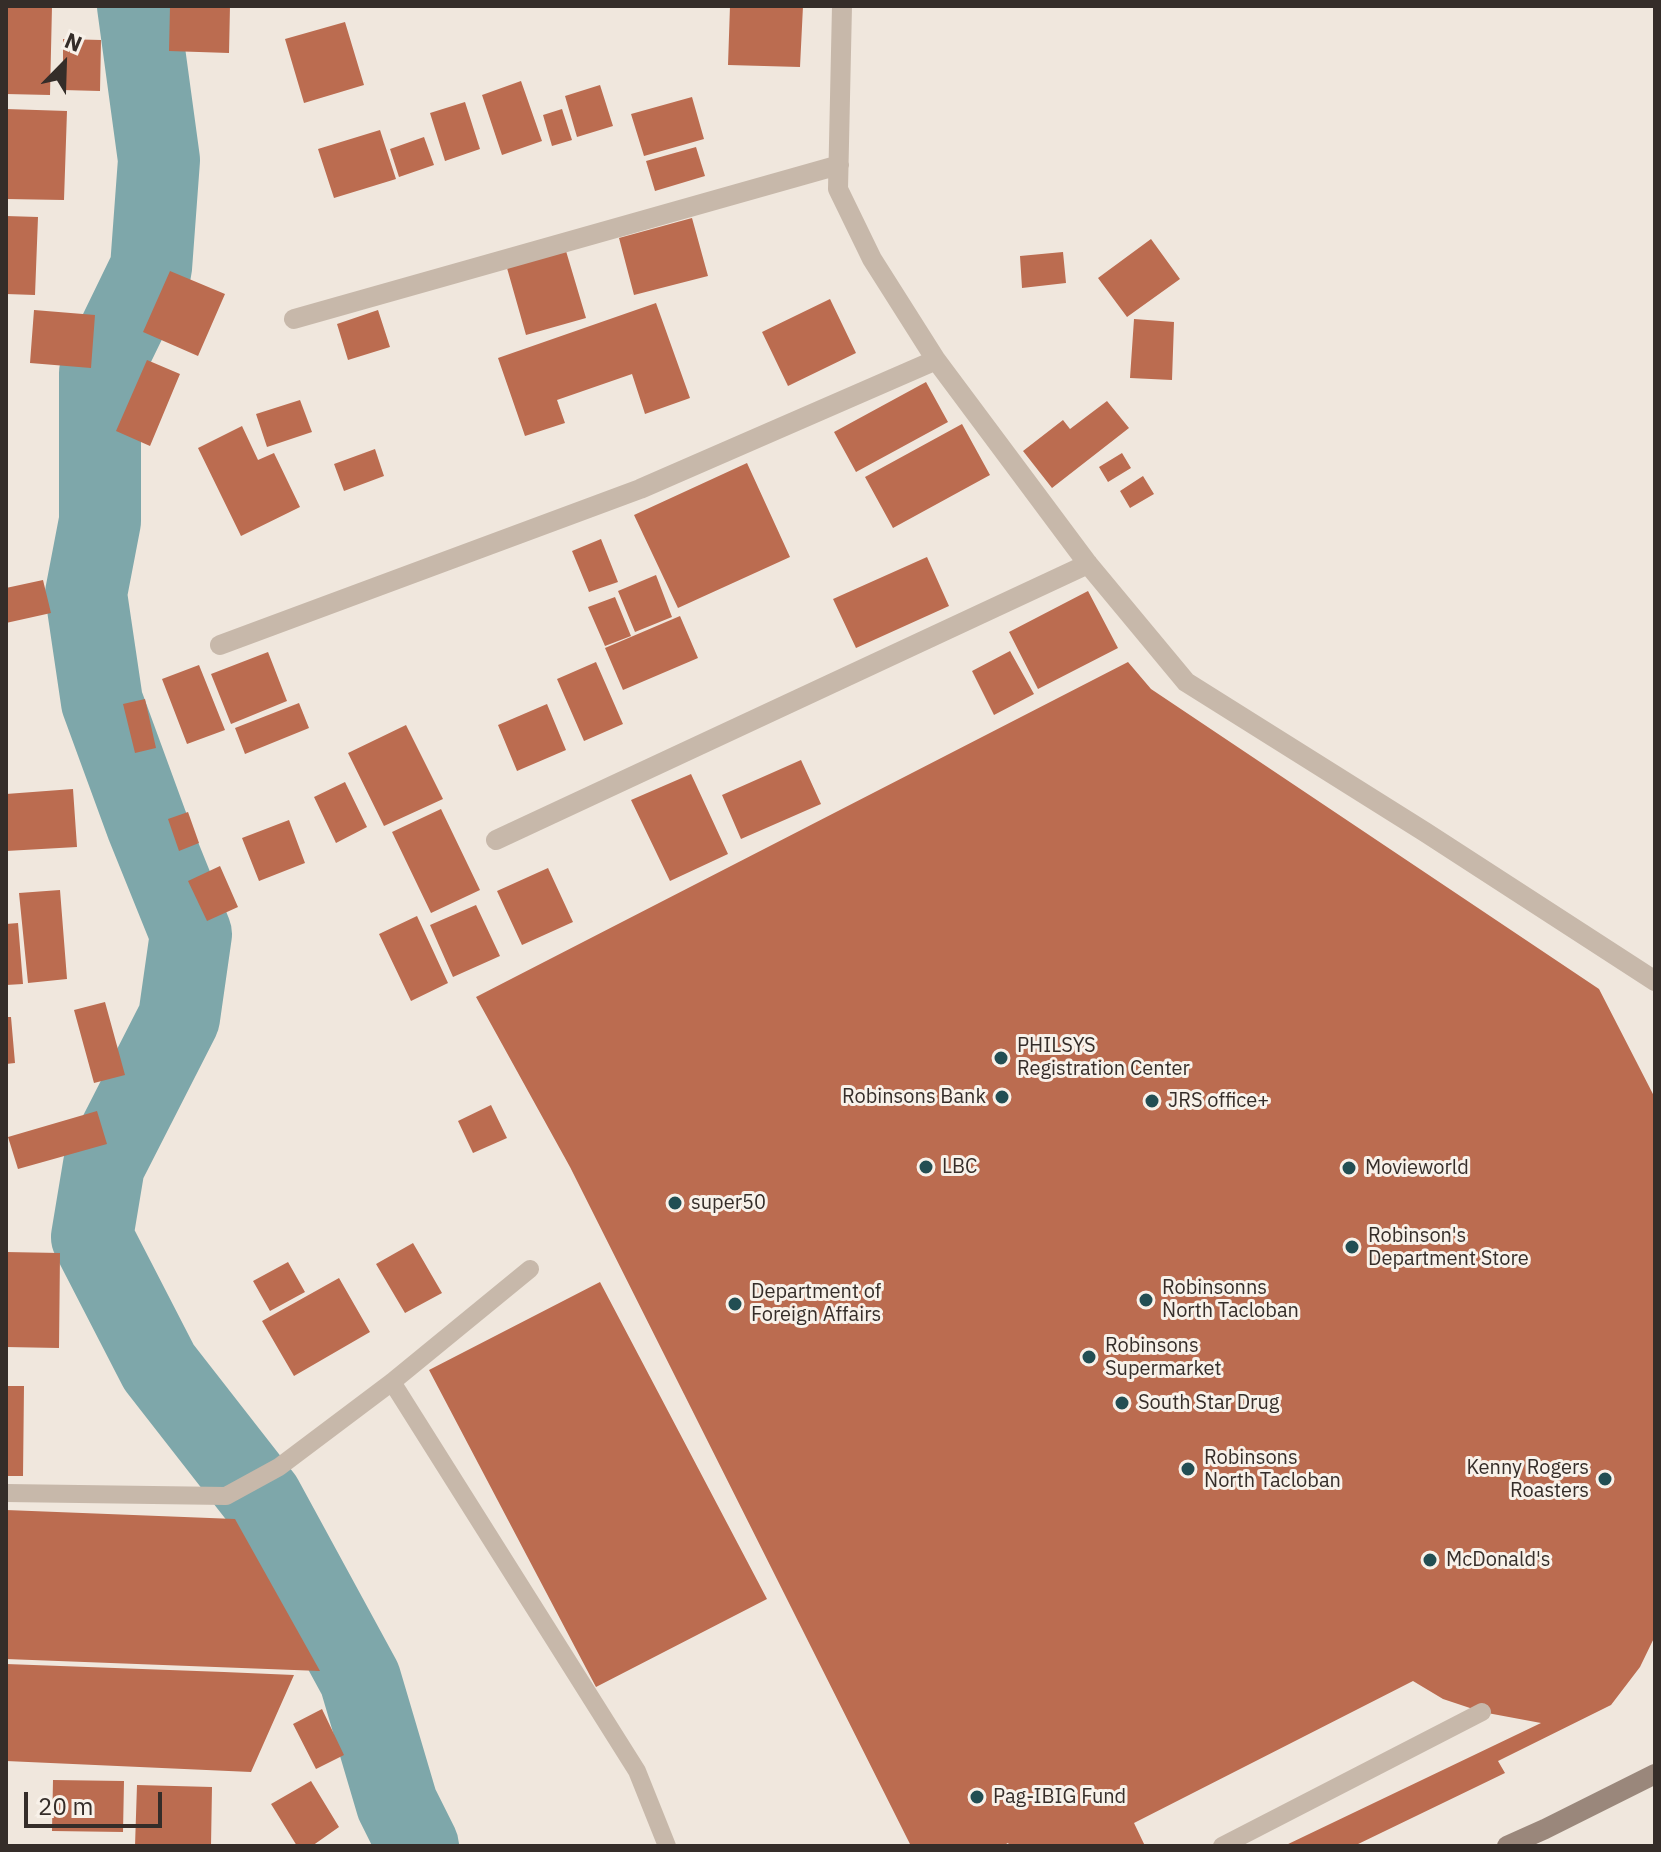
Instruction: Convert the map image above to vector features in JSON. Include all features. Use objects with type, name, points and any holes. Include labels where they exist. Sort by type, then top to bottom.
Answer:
[{"type":"main road","points":[[1507,1846],[1546,1838],[1655,1774]]},
{"type":"street","points":[[842,6],[838,189],[872,259],[936,360],[1088,564],[1186,682],[1655,981]]},
{"type":"street","points":[[294,319],[839,165]]},
{"type":"street","points":[[220,645],[640,489],[936,360]]},
{"type":"street","points":[[496,840],[1088,564]]},
{"type":"lane","points":[[6,1493],[226,1496],[279,1467],[392,1382],[530,1269]]},
{"type":"lane","points":[[392,1382],[637,1771],[667,1846]]},
{"type":"lane","points":[[1222,1846],[1482,1712]]},
{"type":"building","points":[[6,6],[52,6],[50,95],[6,94]]},
{"type":"building","points":[[170,6],[230,6],[229,53],[169,51]]},
{"type":"building","points":[[730,6],[803,6],[800,67],[728,65]]},
{"type":"building","points":[[345,22],[364,85],[304,103],[285,39]]},
{"type":"building","points":[[63,39],[101,40],[100,91],[63,90]]},
{"type":"building","points":[[521,81],[542,141],[502,155],[482,95]]},
{"type":"building","points":[[600,85],[613,126],[577,137],[565,96]]},
{"type":"building","points":[[692,97],[704,139],[644,156],[631,114]]},
{"type":"building","points":[[465,102],[480,149],[445,161],[430,113]]},
{"type":"building","points":[[6,109],[67,111],[64,200],[6,199]]},
{"type":"building","points":[[562,109],[572,140],[552,146],[543,115]]},
{"type":"building","points":[[380,130],[396,179],[334,198],[318,149]]},
{"type":"building","points":[[424,137],[434,165],[399,177],[390,149]]},
{"type":"building","points":[[696,147],[705,176],[655,191],[646,161]]},
{"type":"building","points":[[6,216],[38,217],[35,295],[6,294]]},
{"type":"building","points":[[692,218],[708,276],[634,295],[619,238]]},
{"type":"building","points":[[1151,239],[1180,279],[1127,317],[1098,278]]},
{"type":"building","points":[[566,251],[586,318],[526,335],[507,268]]},
{"type":"building","points":[[1063,252],[1066,283],[1022,288],[1020,256]]},
{"type":"building","points":[[170,271],[225,294],[198,356],[143,332]]},
{"type":"building","points":[[830,299],[856,353],[788,386],[762,332]]},
{"type":"building","points":[[656,303],[690,398],[645,414],[632,374],[557,400],[565,423],[525,436],[498,358]]},
{"type":"building","points":[[34,310],[95,315],[91,368],[30,363]]},
{"type":"building","points":[[378,310],[390,347],[348,360],[337,324]]},
{"type":"building","points":[[1134,319],[1174,322],[1172,380],[1130,378]]},
{"type":"building","points":[[147,360],[180,374],[150,446],[116,431]]},
{"type":"building","points":[[926,382],[948,422],[856,472],[834,432]]},
{"type":"building","points":[[300,400],[312,432],[267,447],[256,414]]},
{"type":"building","points":[[1107,401],[1129,428],[1052,488],[1023,451],[1063,420],[1070,429]]},
{"type":"building","points":[[962,424],[990,475],[893,528],[865,477]]},
{"type":"building","points":[[242,426],[258,460],[274,453],[300,507],[241,536],[198,448]]},
{"type":"building","points":[[375,449],[384,476],[344,491],[334,464]]},
{"type":"building","points":[[1122,453],[1131,468],[1108,482],[1099,467]]},
{"type":"building","points":[[747,463],[790,557],[678,608],[634,515]]},
{"type":"building","points":[[1143,476],[1154,494],[1130,508],[1120,491]]},
{"type":"building","points":[[601,539],[618,582],[589,592],[572,551]]},
{"type":"building","points":[[927,557],[949,606],[856,648],[833,599]]},
{"type":"building","points":[[656,575],[672,617],[635,632],[618,591]]},
{"type":"building","points":[[43,580],[51,613],[6,623],[6,588]]},
{"type":"building","points":[[1088,591],[1118,648],[1038,689],[1009,632]]},
{"type":"building","points":[[615,597],[631,636],[605,646],[588,607]]},
{"type":"building","points":[[680,616],[698,658],[623,690],[605,648]]},
{"type":"building","points":[[1010,651],[1034,694],[994,715],[972,671]]},
{"type":"building","points":[[268,652],[287,701],[231,724],[211,674]]},
{"type":"building","points":[[596,662],[623,724],[584,741],[557,679]]},
{"type":"building","name":"Robinsons North Tacloban","points":[[1128,662],[1151,689],[1599,989],[1655,1098],[1655,1636],[1640,1667],[1611,1705],[1498,1761],[1505,1773],[1354,1846],[1284,1846],[1541,1723],[1482,1712],[1443,1699],[1413,1681],[1134,1823],[1145,1846],[1010,1846],[1008,1843],[1002,1846],[911,1846],[570,1167],[476,997]]},
{"type":"building","points":[[199,665],[225,730],[187,744],[162,679]]},
{"type":"building","points":[[145,699],[156,748],[135,753],[123,704]]},
{"type":"building","points":[[299,703],[309,728],[245,754],[235,728]]},
{"type":"building","points":[[547,704],[566,750],[517,771],[498,725]]},
{"type":"building","points":[[406,725],[443,799],[384,826],[348,753]]},
{"type":"building","points":[[801,760],[821,804],[741,839],[722,795]]},
{"type":"building","points":[[691,774],[728,854],[670,881],[631,800]]},
{"type":"building","points":[[345,782],[367,827],[336,843],[314,797]]},
{"type":"building","points":[[73,789],[77,847],[6,851],[6,794]]},
{"type":"building","points":[[441,809],[480,890],[431,913],[392,832]]},
{"type":"building","points":[[188,812],[199,843],[179,851],[168,819]]},
{"type":"building","points":[[289,820],[305,863],[259,881],[242,838]]},
{"type":"building","points":[[220,866],[238,907],[207,921],[188,881]]},
{"type":"building","points":[[548,868],[573,922],[522,945],[497,891]]},
{"type":"building","points":[[60,890],[67,979],[28,983],[19,893]]},
{"type":"building","points":[[476,905],[500,956],[453,977],[430,925]]},
{"type":"building","points":[[417,916],[448,983],[411,1001],[379,934]]},
{"type":"building","points":[[18,923],[23,984],[6,985],[6,924]]},
{"type":"building","points":[[105,1002],[125,1075],[94,1083],[74,1010]]},
{"type":"building","points":[[6,1017],[11,1017],[15,1063],[6,1064]]},
{"type":"building","points":[[491,1105],[507,1138],[473,1153],[458,1121]]},
{"type":"building","points":[[97,1111],[107,1144],[18,1169],[8,1137]]},
{"type":"building","points":[[413,1243],[442,1293],[405,1313],[376,1264]]},
{"type":"building","points":[[6,1252],[60,1253],[59,1348],[6,1347]]},
{"type":"building","points":[[288,1262],[305,1292],[270,1311],[253,1281]]},
{"type":"building","points":[[339,1278],[370,1332],[294,1376],[262,1321]]},
{"type":"building","points":[[600,1282],[767,1599],[596,1687],[429,1370]]},
{"type":"building","points":[[6,1386],[24,1386],[23,1476],[6,1476]]},
{"type":"building","points":[[6,1510],[235,1519],[320,1671],[6,1659]]},
{"type":"building","points":[[6,1664],[294,1675],[251,1772],[6,1761]]},
{"type":"building","points":[[322,1709],[344,1755],[316,1769],[293,1724]]},
{"type":"building","points":[[53,1780],[124,1781],[123,1832],[52,1831]]},
{"type":"building","points":[[311,1781],[339,1827],[312,1846],[297,1846],[271,1804]]},
{"type":"building","points":[[137,1785],[212,1787],[211,1846],[135,1846]]},
{"type":"waterway","points":[[138,6],[159,160],[151,268],[100,373],[100,521],[86,594],[102,702],[191,934],[179,1018],[104,1165],[92,1237],[159,1367],[262,1499],[360,1679],[397,1804],[418,1846]]},
{"type":"place","name":"PHILSYS Registration Center","points":[[1001,1058]]},
{"type":"place","name":"Robinsons Bank","points":[[1002,1097]]},
{"type":"place","name":"JRS office+","points":[[1152,1101]]},
{"type":"place","name":"LBC","points":[[926,1167]]},
{"type":"place","name":"Movieworld","points":[[1349,1168]]},
{"type":"place","name":"super50","points":[[675,1203]]},
{"type":"place","name":"Robinson's Department Store","points":[[1352,1247]]},
{"type":"place","name":"Robinsonns North Tacloban","points":[[1146,1300]]},
{"type":"place","name":"Department of Foreign Affairs","points":[[735,1304]]},
{"type":"place","name":"Robinsons Supermarket","points":[[1089,1357]]},
{"type":"place","name":"South Star Drug","points":[[1122,1403]]},
{"type":"place","name":"Robinsons North Tacloban","points":[[1188,1469]]},
{"type":"place","name":"Kenny Rogers Roasters","points":[[1605,1479]]},
{"type":"place","name":"McDonald's","points":[[1430,1560]]},
{"type":"place","name":"Pag-IBIG Fund","points":[[977,1797]]}]
